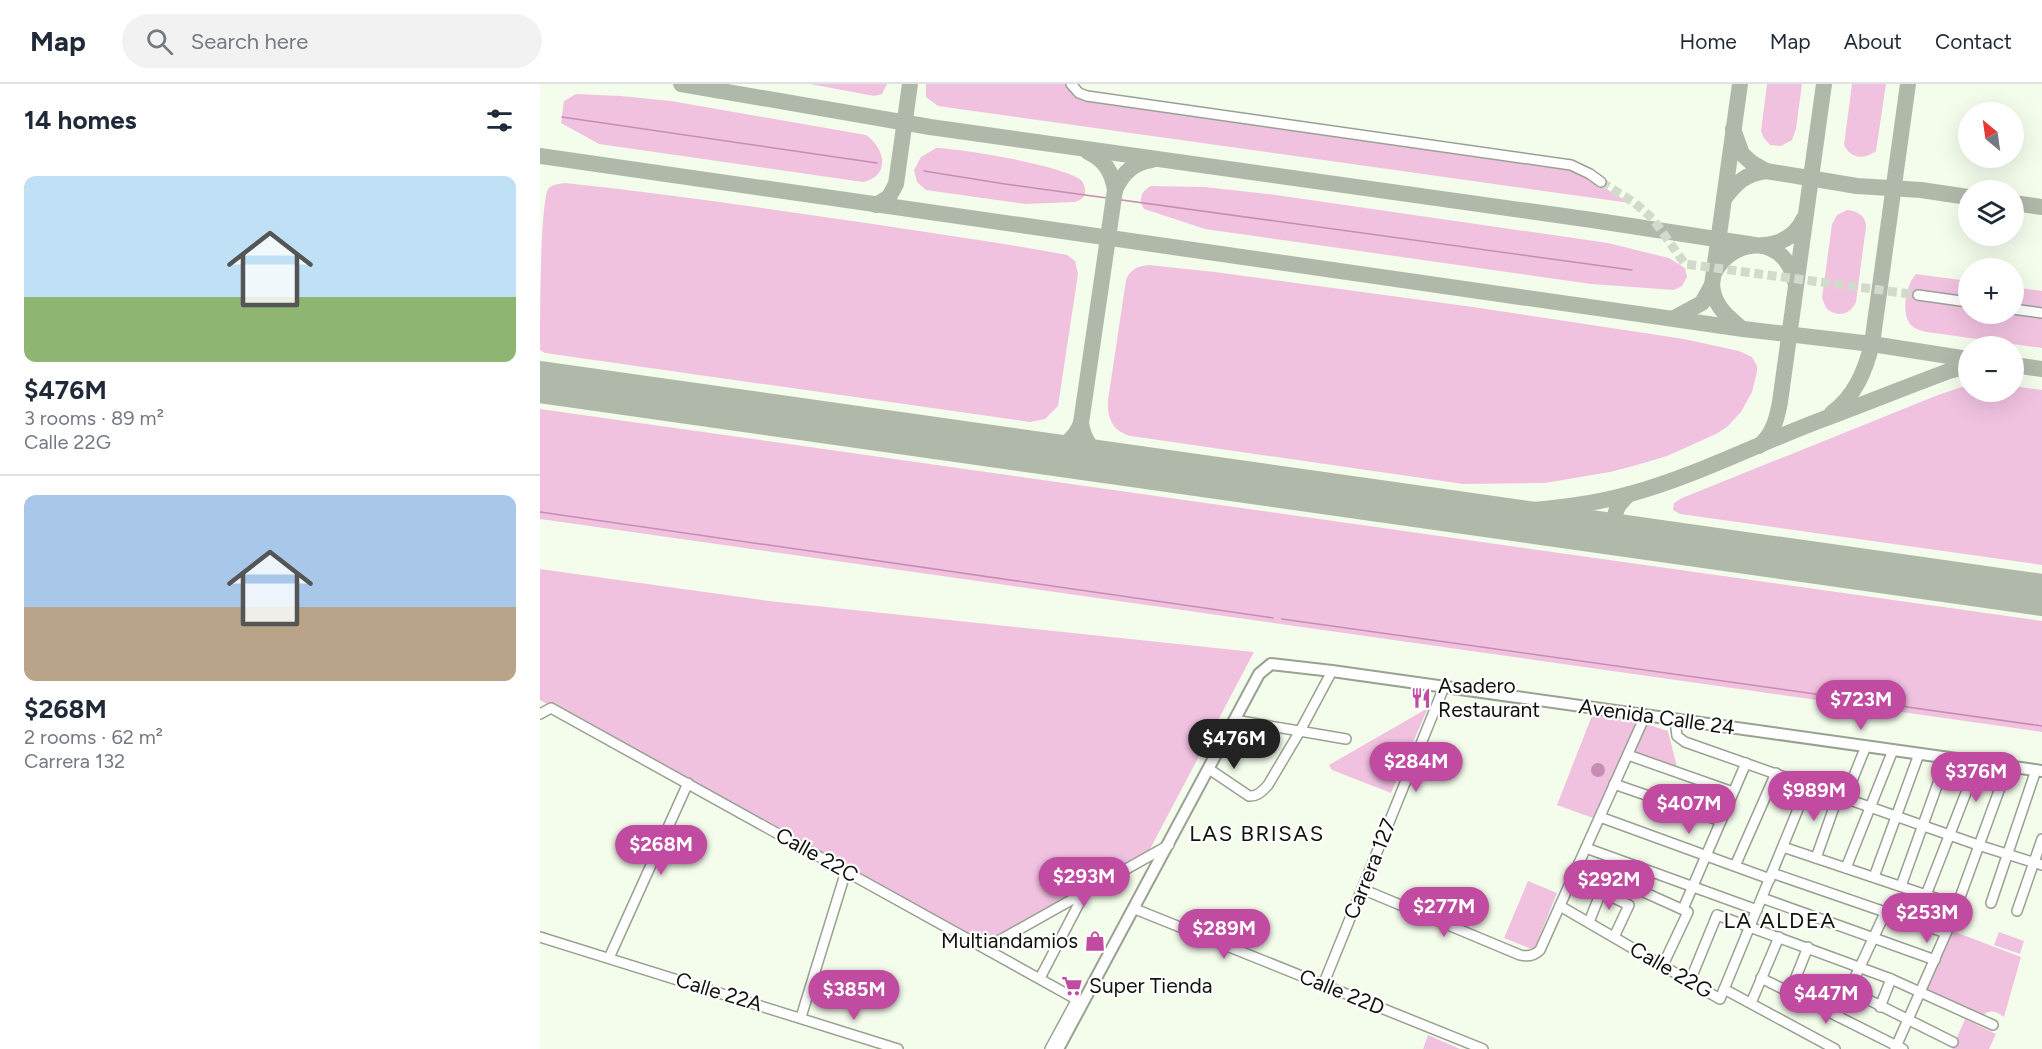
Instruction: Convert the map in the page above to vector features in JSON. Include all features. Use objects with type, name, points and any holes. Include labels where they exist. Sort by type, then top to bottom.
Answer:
[{"type":"main road","name":"Avenida Calle 24","points":[[1235,720],[1259,674],[1271,664],[2039,771]]},
{"type":"main road","points":[[1058,1049],[1080,1001],[1135,909],[1235,720]]},
{"type":"street","points":[[1071,84],[1079,93],[1087,96],[1571,165],[1601,182]]},
{"type":"street","points":[[1918,295],[1958,301]]},
{"type":"street","points":[[2024,311],[2042,313]]},
{"type":"street","points":[[1209,769],[1249,796],[1258,794],[1268,785],[1332,671]]},
{"type":"street","name":"Carrera 127","points":[[1323,985],[1444,687]]},
{"type":"street","name":"Calle 22C","points":[[540,714],[551,708],[1080,1001]]},
{"type":"street","points":[[1362,889],[1520,955],[1532,956],[1540,950],[1645,716]]},
{"type":"street","points":[[1235,720],[1346,739]]},
{"type":"street","points":[[1675,720],[1676,732],[1682,741],[1950,835],[2038,863]]},
{"type":"street","points":[[1816,858],[1866,747]]},
{"type":"street","points":[[1846,868],[1893,750]]},
{"type":"street","points":[[1874,877],[1919,754]]},
{"type":"street","points":[[1628,755],[1733,792]]},
{"type":"street","points":[[1901,886],[1947,758]]},
{"type":"street","points":[[1926,895],[1978,762]]},
{"type":"street","points":[[1663,965],[1693,887],[1746,763]]},
{"type":"street","points":[[1761,978],[1898,1048],[1907,1020],[1946,933],[2008,766]]},
{"type":"street","points":[[1991,903],[2039,771]]},
{"type":"street","points":[[1735,866],[1776,773]]},
{"type":"street","points":[[609,958],[688,783]]},
{"type":"street","points":[[1614,784],[1721,821]]},
{"type":"street","points":[[1808,785],[1724,989],[1835,1049]]},
{"type":"street","points":[[1600,817],[1735,866],[1946,933]]},
{"type":"street","points":[[2017,911],[2038,863],[2042,839]]},
{"type":"street","points":[[986,948],[1168,845]]},
{"type":"street","points":[[1783,846],[1956,905]]},
{"type":"street","points":[[1586,848],[1757,910]]},
{"type":"street","points":[[1579,863],[1686,910]]},
{"type":"street","points":[[801,1017],[846,871]]},
{"type":"street","points":[[1040,978],[1085,892]]},
{"type":"street","points":[[1589,922],[1601,892],[1629,905],[1614,937]]},
{"type":"street","points":[[1762,898],[1935,960]]},
{"type":"street","name":"Calle 22G","points":[[1560,906],[1720,999],[1724,989]]},
{"type":"street","name":"Calle 22D","points":[[1135,909],[1483,1049]]},
{"type":"street","points":[[1837,1016],[1885,913]]},
{"type":"street","points":[[1690,981],[1717,915],[1891,979],[1993,1025]]},
{"type":"street","name":"Calle 22A","points":[[540,937],[898,1049]]},
{"type":"street","points":[[1751,1003],[1779,937]]},
{"type":"street","points":[[1790,992],[1808,947]]},
{"type":"street","points":[[1880,1007],[1891,979]]},
{"type":"street","points":[[1849,990],[1953,1042]]},
{"type":"street","points":[[1050,1049],[1080,1001]]},
{"type":"shaded area","points":[[810,84],[887,84],[882,94],[874,96]]},
{"type":"shaded area","points":[[926,84],[1067,84],[1074,95],[1085,100],[1573,171],[1630,203],[938,106],[926,97]]},
{"type":"shaded area","points":[[1767,84],[1802,84],[1796,129],[1792,140],[1781,146],[1770,145],[1761,131]]},
{"type":"shaded area","points":[[1852,84],[1886,84],[1876,151],[1862,157],[1850,153],[1844,145]]},
{"type":"shaded area","points":[[576,94],[671,101],[866,135],[881,154],[881,168],[872,179],[863,182],[599,144],[561,123],[564,101]]},
{"type":"shaded area","points":[[936,148],[988,154],[1056,170],[1082,181],[1085,194],[1075,202],[1025,204],[926,190],[917,182],[914,170],[921,157]]},
{"type":"shaded area","points":[[565,183],[796,213],[1067,255],[1075,261],[1078,274],[1058,406],[1045,419],[1030,422],[545,353],[540,350],[540,292],[545,200],[550,187]]},
{"type":"shaded area","points":[[1151,186],[1205,187],[1276,195],[1608,243],[1669,258],[1685,268],[1687,277],[1682,286],[1674,290],[1591,284],[1205,229],[1144,209],[1141,202],[1142,196]]},
{"type":"shaded area","points":[[1847,210],[1861,215],[1866,227],[1856,302],[1850,310],[1839,314],[1826,308],[1822,298],[1832,224],[1837,215]]},
{"type":"shaded area","points":[[1149,265],[1473,307],[1684,339],[1739,351],[1752,357],[1757,366],[1757,372],[1752,392],[1741,412],[1727,427],[1716,434],[1667,456],[1637,465],[1545,483],[1463,484],[1131,436],[1119,431],[1112,423],[1108,413],[1108,400],[1126,280],[1135,269]]},
{"type":"shaded area","points":[[1916,274],[1958,280],[1958,297],[1918,291],[1916,299],[1958,305],[1958,324],[2024,324],[2024,315],[2042,317],[2042,348],[2024,345],[2024,336],[1958,336],[1916,328],[1907,319],[1905,306]]},
{"type":"shaded area","points":[[2024,289],[2042,291],[2042,309],[2024,307]]},
{"type":"shaded area","points":[[1958,388],[1958,402],[2024,402],[2024,388],[2042,390],[2042,565],[1680,514],[1673,510],[1674,503],[1682,498]]},
{"type":"shaded area","points":[[540,409],[2042,621],[2042,732],[540,519]]},
{"type":"shaded area","points":[[540,569],[769,601],[1254,652],[1149,851],[985,942],[540,700]]},
{"type":"shaded area","points":[[1428,708],[1391,793],[1332,770],[1329,765]]},
{"type":"shaded area","points":[[1593,713],[1638,720],[1593,818],[1557,805]]},
{"type":"shaded area","points":[[1646,724],[1668,731],[1677,767],[1633,753]]},
{"type":"shaded area","points":[[1595,763],[1601,763],[1605,770],[1601,777],[1595,777],[1591,773],[1591,767]]},
{"type":"shaded area","points":[[1528,881],[1557,893],[1534,950],[1504,938]]},
{"type":"shaded area","points":[[1950,930],[2021,957],[2004,1017],[1993,1012],[1982,1016],[1926,991]]},
{"type":"shaded area","points":[[1999,932],[2024,941],[2020,954],[1994,945]]},
{"type":"shaded area","points":[[1965,1019],[1996,1034],[1989,1049],[1952,1049]]},
{"type":"shaded area","points":[[1428,1035],[1460,1049],[1423,1049]]},
{"type":"waterway","points":[[562,117],[877,163]]},
{"type":"waterway","points":[[924,171],[1632,270]]},
{"type":"waterway","points":[[540,512],[1273,618]]},
{"type":"waterway","points":[[1282,619],[2042,726]]},
{"type":"taxiway","points":[[681,84],[930,127],[1755,245]]},
{"type":"taxiway","points":[[876,205],[889,197],[896,184],[910,84]]},
{"type":"taxiway","points":[[1740,84],[1712,285],[1718,304],[1741,328]]},
{"type":"taxiway","points":[[1759,446],[1771,431],[1780,402],[1824,84]]},
{"type":"taxiway","points":[[1832,413],[1853,391],[1866,364],[1872,344],[1908,84]]},
{"type":"taxiway","points":[[1733,129],[1742,154],[1766,171],[1857,186],[1921,190],[1958,196]]},
{"type":"taxiway","points":[[1088,152],[1107,167],[1115,190],[1129,170],[1140,163],[1152,160]]},
{"type":"taxiway","points":[[540,156],[1743,329],[1872,344],[1958,357]]},
{"type":"taxiway","points":[[1724,199],[1742,180],[1752,174],[1766,171]]},
{"type":"taxiway","points":[[1112,463],[1091,447],[1081,423],[1115,190]]},
{"type":"taxiway","points":[[2024,205],[2042,207]]},
{"type":"taxiway","points":[[1762,245],[1788,238],[1797,230],[1804,218]]},
{"type":"taxiway","points":[[1714,273],[1723,260],[1734,251],[1759,246],[1771,249],[1782,256],[1790,267],[1795,282]]},
{"type":"taxiway","points":[[1674,318],[1702,303],[1712,285]]},
{"type":"taxiway","points":[[2024,367],[2042,369]]},
{"type":"taxiway","points":[[1462,513],[1547,509],[1609,499],[1655,487],[1797,429],[1958,369]]},
{"type":"taxiway","points":[[1039,453],[1065,444],[1078,430],[1081,423]]},
{"type":"taxiway","points":[[1629,494],[1621,502],[1615,516],[1621,526],[1643,538]]},
{"type":"runway","points":[[540,382],[2042,595]]},
{"type":"tunnel","points":[[1601,182],[1635,203],[1653,219],[1685,264],[1918,295]]},
{"type":"place","name":"Asadero Restaurant","points":[[1421,698]]},
{"type":"place","name":"Multiandamios","points":[[1095,941]]},
{"type":"place","name":"Super Tienda","points":[[1072,986]]},
{"type":"district","name":"LAS BRISAS","points":[[1257,833]]},
{"type":"district","name":"LA ALDEA","points":[[1780,920]]}]
